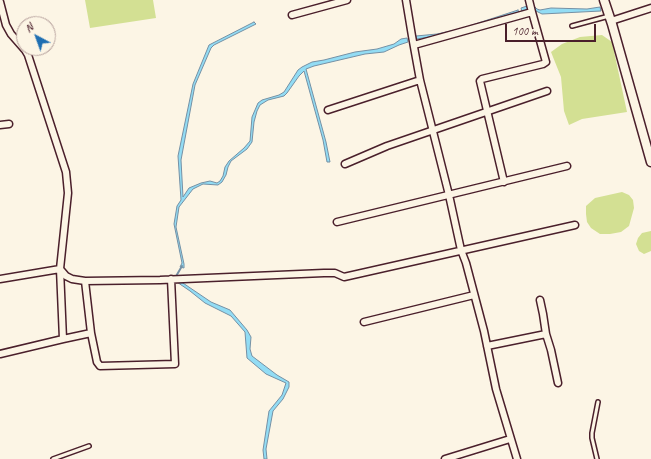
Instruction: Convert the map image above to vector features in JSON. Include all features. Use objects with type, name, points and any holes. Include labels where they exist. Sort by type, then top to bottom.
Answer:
[{"type":"street","points":[[292,15],[347,0]]},
{"type":"street","points":[[406,0],[420,80],[432,131],[449,195],[461,250],[487,346],[496,389],[517,459]]},
{"type":"street","points":[[604,0],[651,162]]},
{"type":"street","points":[[0,2],[6,25],[11,34],[26,50],[28,55],[66,172],[68,193],[60,269],[63,339]]},
{"type":"street","points":[[413,41],[530,6],[546,62],[482,79],[480,81],[486,112],[504,182]]},
{"type":"street","points":[[609,16],[651,8]]},
{"type":"street","points":[[328,110],[420,80]]},
{"type":"street","points":[[345,164],[387,146],[547,91]]},
{"type":"street","points":[[0,125],[9,124]]},
{"type":"street","points":[[337,222],[567,166]]},
{"type":"street","points":[[0,279],[60,269],[72,279],[85,281],[330,273],[336,273],[344,277],[575,225]]},
{"type":"street","points":[[85,281],[91,333],[97,362],[100,366],[175,364],[173,279]]},
{"type":"street","points":[[364,322],[474,294]]},
{"type":"street","points":[[540,300],[546,334],[558,383]]},
{"type":"street","points":[[0,354],[91,333]]},
{"type":"street","points":[[487,346],[546,334]]},
{"type":"street","points":[[445,459],[510,439]]},
{"type":"lane","points":[[572,26],[609,16]]},
{"type":"lane","points":[[597,459],[592,433],[598,402]]},
{"type":"lane","points":[[53,459],[89,446]]},
{"type":"green space","points":[[85,0],[153,0],[156,18],[90,28]]},
{"type":"green space","points":[[602,35],[612,42],[627,112],[582,119],[569,125],[564,111],[561,77],[551,52],[562,44],[580,37]]},
{"type":"green space","points":[[622,192],[629,195],[633,200],[634,208],[629,226],[621,232],[610,234],[600,234],[591,228],[587,222],[586,206],[595,198]]},
{"type":"green space","points":[[651,231],[651,251],[644,254],[639,251],[636,244],[642,233]]},
{"type":"water","points":[[533,5],[540,10],[551,8],[587,9],[600,7],[601,11],[542,14],[530,8],[522,12],[521,8]]},
{"type":"water","points":[[518,10],[519,13],[437,36],[416,39],[416,36],[437,34],[460,29]]},
{"type":"water","points":[[254,22],[256,24],[214,45],[211,48],[195,85],[181,160],[183,197],[189,188],[201,183],[210,181],[217,183],[220,181],[229,161],[250,141],[252,117],[258,103],[262,100],[284,92],[298,70],[302,67],[312,62],[355,52],[377,49],[394,44],[401,39],[407,38],[408,42],[384,52],[365,54],[306,69],[330,162],[327,162],[323,140],[304,71],[284,96],[268,100],[260,105],[254,122],[252,142],[247,149],[231,161],[222,182],[218,185],[203,184],[193,189],[179,207],[176,227],[184,268],[180,267],[182,263],[174,224],[177,206],[181,200],[178,156],[193,84],[209,45]]},
{"type":"water","points":[[177,279],[211,302],[230,310],[251,337],[250,349],[252,356],[289,382],[289,387],[283,399],[273,411],[266,449],[267,459],[264,459],[263,450],[269,411],[282,395],[286,383],[266,374],[247,358],[245,332],[231,316],[205,303],[174,280]]},
{"type":"waterway","points":[[175,278],[182,266]]}]
